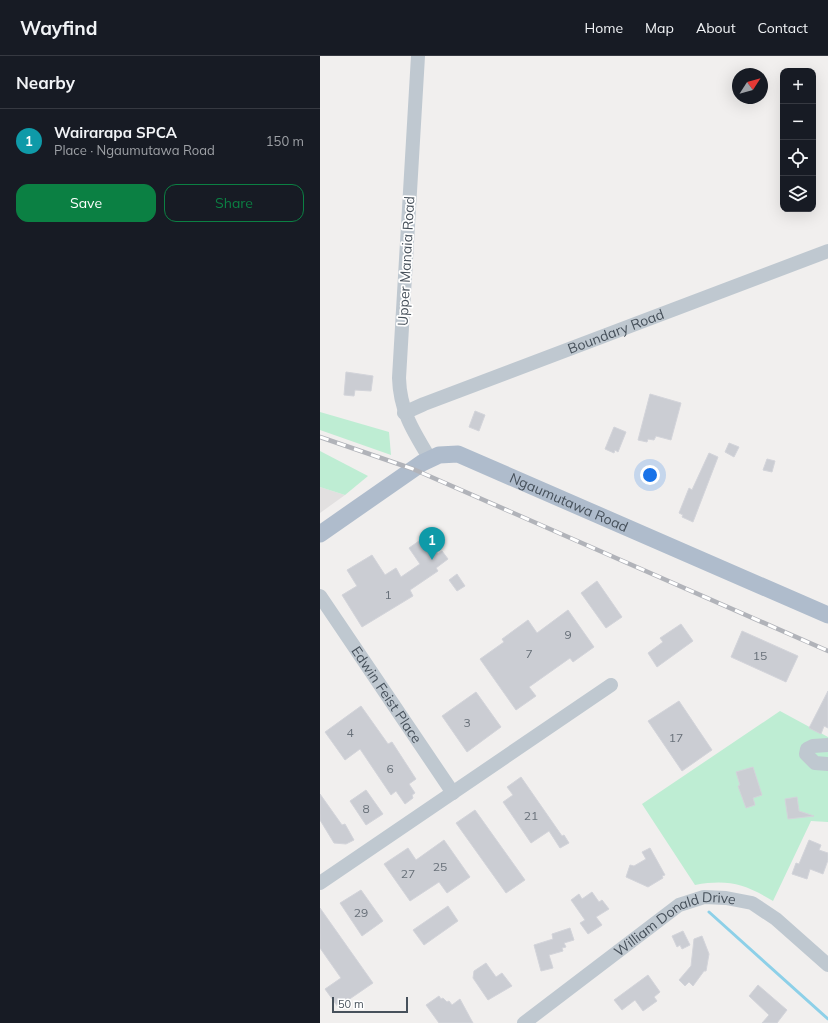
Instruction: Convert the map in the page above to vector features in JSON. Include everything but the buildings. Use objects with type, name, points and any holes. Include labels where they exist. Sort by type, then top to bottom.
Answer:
[{"type":"main road","name":"Ngaumutawa Road","points":[[320,534],[430,459],[443,454],[458,454],[828,615]]},
{"type":"street","name":"Upper Manaia Road","points":[[418,56],[399,378],[404,413],[430,459]]},
{"type":"street","name":"Boundary Road","points":[[404,413],[424,404],[828,251]]},
{"type":"street","name":"Edwin Feist Place","points":[[320,596],[453,793]]},
{"type":"street","points":[[320,883],[611,685]]},
{"type":"street","points":[[828,745],[813,746],[807,749],[806,754],[815,762],[828,764]]},
{"type":"street","name":"William Donald Drive","points":[[524,1023],[680,905],[704,897],[726,898],[752,903],[776,919],[828,965]]},
{"type":"shaded area","points":[[320,487],[345,495],[320,513]]},
{"type":"green space","points":[[320,412],[389,432],[391,455],[320,430]]},
{"type":"green space","points":[[320,451],[368,476],[345,495],[320,487]]},
{"type":"green space","points":[[780,711],[828,737],[828,822],[811,821],[773,901],[754,890],[736,884],[707,883],[695,885],[642,804]]},
{"type":"waterway","points":[[709,912],[828,1019]]},
{"type":"railway","points":[[320,437],[413,469],[828,651]]},
{"type":"place","name":"Wairarapa SPCA","points":[[432,560]]}]
